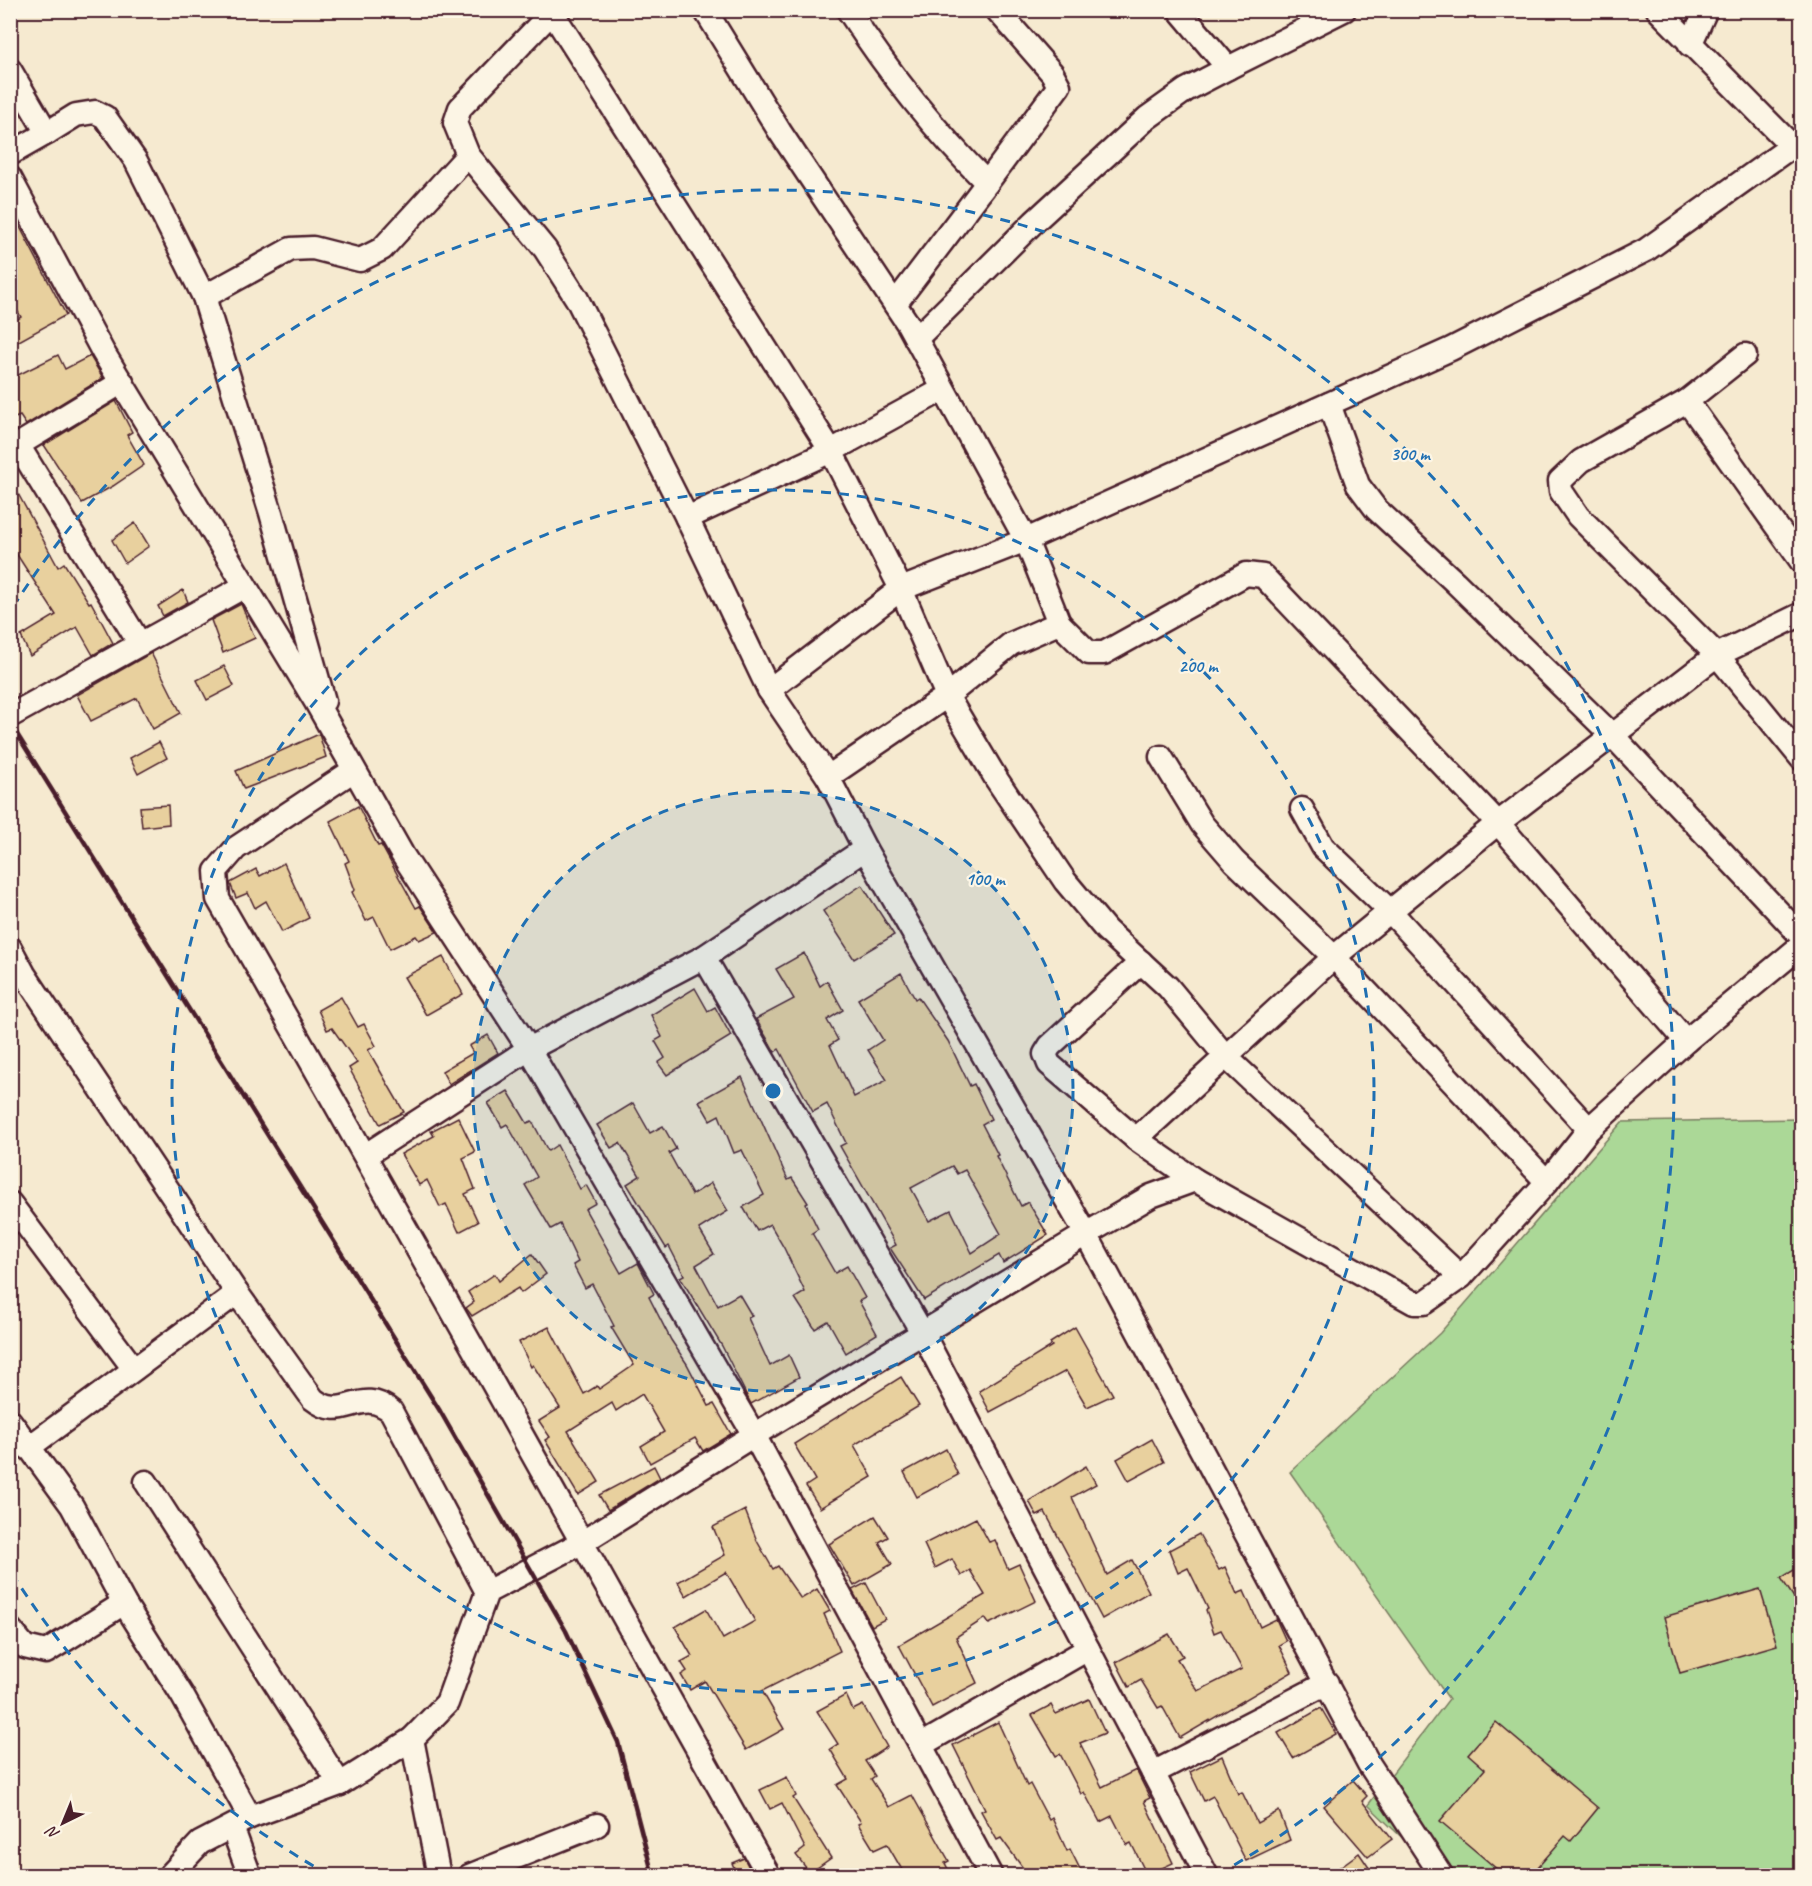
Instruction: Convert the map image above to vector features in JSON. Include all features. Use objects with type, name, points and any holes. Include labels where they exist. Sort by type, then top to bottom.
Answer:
[{"type":"street","points":[[705,10],[780,132],[916,339],[1026,540],[1059,623],[1089,653],[1104,654],[1246,574],[1263,576],[1498,823],[1686,1041]]},
{"type":"street","points":[[848,10],[913,102],[948,145],[987,183]]},
{"type":"street","points":[[895,304],[1059,86],[1052,74],[997,10]]},
{"type":"street","points":[[1179,10],[1228,68]]},
{"type":"street","points":[[916,339],[1034,222],[1147,118],[1186,90],[1344,10]]},
{"type":"street","points":[[769,690],[901,589],[1026,540],[1451,349],[1646,250],[1797,148],[1690,45],[1658,10]]},
{"type":"street","points":[[1690,45],[1706,10]]},
{"type":"street","points":[[1442,1875],[1369,1764],[1086,1234],[865,849],[828,777],[769,690],[687,518],[577,299],[545,249],[468,155],[455,123],[460,108],[553,11],[831,451],[901,589],[947,696],[997,780],[1065,881],[1106,930],[1168,987],[1226,1057],[1461,1277]]},
{"type":"street","points":[[10,70],[47,133]]},
{"type":"street","points":[[10,154],[76,115],[94,112],[105,117],[136,161],[204,297],[271,513],[334,734]]},
{"type":"street","points":[[204,297],[291,249],[313,248],[360,260],[375,253],[382,249],[468,155]]},
{"type":"street","points":[[10,178],[122,382],[334,734],[402,854],[529,1049],[754,1435],[991,1875]]},
{"type":"street","points":[[1745,355],[1687,401],[1581,461],[1560,481],[1561,491],[1578,516],[1717,655],[1800,755]]},
{"type":"street","points":[[122,382],[14,445],[140,644]]},
{"type":"street","points":[[687,518],[831,451],[942,390]]},
{"type":"street","points":[[1687,401],[1802,562]]},
{"type":"street","points":[[1329,404],[1358,485],[1376,509],[1455,582],[1613,736],[1802,937]]},
{"type":"street","points":[[10,716],[245,586]]},
{"type":"street","points":[[1136,1139],[1334,957],[1498,823],[1717,655],[1802,614]]},
{"type":"street","points":[[828,777],[947,696],[1011,644],[1059,623]]},
{"type":"street","points":[[1161,757],[1208,831],[1249,876],[1334,957],[1547,1182]]},
{"type":"street","points":[[354,770],[236,848],[216,871],[218,898],[366,1155],[581,1543],[770,1875]]},
{"type":"street","points":[[1302,809],[1323,847],[1391,912],[1588,1129]]},
{"type":"street","points":[[366,1155],[529,1049],[704,957],[865,849]]},
{"type":"street","points":[[1141,962],[1045,1054],[1049,1064],[1136,1139],[1195,1180],[1414,1303],[1424,1303],[1461,1277],[1547,1182],[1588,1129],[1686,1041],[1802,945]]},
{"type":"street","points":[[10,948],[17,979],[313,1399],[324,1408],[336,1409],[370,1400],[382,1403],[391,1411],[487,1592]]},
{"type":"street","points":[[704,957],[923,1334],[1207,1875]]},
{"type":"street","points":[[169,1875],[200,1843],[241,1822],[340,1784],[412,1739],[447,1703],[487,1592],[581,1543],[754,1435],[1151,1196],[1195,1180]]},
{"type":"street","points":[[10,1203],[134,1369]]},
{"type":"street","points":[[28,1448],[237,1293]]},
{"type":"street","points":[[10,1421],[72,1506],[124,1603],[182,1695],[241,1822],[250,1875]]},
{"type":"street","points":[[146,1482],[340,1784]]},
{"type":"street","points":[[10,1629],[25,1647],[46,1652],[124,1603]]},
{"type":"street","points":[[921,1745],[1088,1649]]},
{"type":"street","points":[[1153,1773],[1327,1683]]},
{"type":"street","points":[[412,1739],[439,1875]]},
{"type":"street","points":[[469,1875],[597,1825]]},
{"type":"green space","points":[[1801,1119],[1801,1875],[1441,1875],[1368,1805],[1449,1699],[1290,1472],[1440,1333],[1622,1122]]},
{"type":"building","points":[[10,208],[66,315],[10,346],[10,324],[21,317],[10,298]]},
{"type":"building","points":[[58,355],[65,369],[90,356],[103,378],[26,425],[20,416],[10,420],[10,379]]},
{"type":"building","points":[[116,401],[132,432],[127,435],[144,465],[82,503],[44,445]]},
{"type":"building","points":[[10,479],[58,567],[64,563],[89,603],[91,602],[113,643],[93,655],[77,627],[30,656],[21,636],[56,615],[10,544]]},
{"type":"building","points":[[135,523],[149,546],[125,563],[112,540]]},
{"type":"building","points":[[183,590],[188,602],[163,616],[158,606]]},
{"type":"building","points":[[241,604],[255,638],[223,653],[211,620]]},
{"type":"building","points":[[151,653],[181,713],[153,729],[137,698],[91,721],[77,695]]},
{"type":"building","points":[[224,666],[234,686],[207,700],[197,680]]},
{"type":"building","points":[[319,734],[326,757],[244,789],[236,771]]},
{"type":"building","points":[[159,742],[167,758],[138,774],[130,758]]},
{"type":"building","points":[[168,805],[169,824],[142,827],[140,807]]},
{"type":"building","points":[[358,806],[378,846],[381,845],[416,908],[420,906],[437,932],[419,940],[416,936],[390,949],[374,917],[366,921],[352,892],[355,890],[345,863],[349,861],[330,821]]},
{"type":"building","points":[[284,863],[309,918],[282,932],[266,901],[255,908],[248,893],[236,898],[230,883],[256,869],[260,876]]},
{"type":"building","points":[[862,885],[894,935],[854,959],[823,911]]},
{"type":"building","points":[[804,953],[820,986],[827,981],[843,1010],[827,1020],[838,1040],[830,1045],[854,1097],[887,1080],[868,1050],[883,1040],[858,999],[901,973],[915,999],[918,997],[948,1041],[970,1086],[974,1084],[991,1119],[982,1124],[1021,1206],[1028,1202],[1048,1235],[1003,1263],[999,1255],[924,1300],[890,1248],[896,1245],[840,1146],[846,1143],[827,1104],[813,1112],[779,1049],[775,1052],[756,1019],[794,999],[776,969]],"holes":[[[952,1166],[957,1174],[965,1170],[1001,1234],[972,1253],[951,1210],[929,1221],[911,1188]]]},
{"type":"building","points":[[443,957],[463,994],[426,1015],[404,977]]},
{"type":"building","points":[[695,988],[708,1011],[715,1007],[731,1036],[667,1075],[658,1063],[665,1058],[655,1041],[662,1037],[651,1015]]},
{"type":"building","points":[[341,997],[358,1027],[364,1024],[376,1046],[368,1050],[404,1112],[380,1124],[349,1068],[357,1063],[332,1028],[327,1030],[318,1010]]},
{"type":"building","points":[[488,1035],[498,1053],[449,1084],[442,1071],[473,1053],[469,1046]]},
{"type":"building","points":[[742,1077],[788,1180],[792,1178],[808,1203],[806,1204],[818,1229],[812,1233],[835,1273],[847,1266],[865,1298],[859,1301],[877,1334],[846,1353],[828,1321],[815,1329],[795,1298],[805,1292],[784,1248],[770,1224],[757,1231],[743,1207],[764,1195],[742,1150],[734,1153],[719,1115],[710,1120],[699,1101]]},
{"type":"building","points":[[508,1091],[527,1123],[532,1121],[548,1151],[557,1145],[580,1189],[586,1185],[596,1203],[585,1209],[621,1273],[638,1263],[654,1294],[649,1297],[671,1340],[687,1364],[709,1406],[714,1404],[731,1434],[703,1451],[695,1438],[650,1463],[641,1446],[664,1432],[642,1394],[616,1411],[612,1403],[568,1431],[599,1482],[578,1495],[545,1440],[550,1437],[539,1421],[560,1408],[533,1365],[531,1367],[519,1342],[549,1327],[584,1394],[597,1386],[599,1389],[634,1365],[611,1327],[614,1326],[592,1284],[585,1288],[573,1265],[578,1262],[560,1224],[551,1229],[525,1185],[537,1177],[507,1124],[502,1127],[488,1103]]},
{"type":"building","points":[[633,1103],[650,1133],[663,1126],[676,1149],[669,1153],[692,1195],[711,1183],[728,1211],[699,1229],[714,1254],[696,1265],[718,1306],[739,1294],[752,1316],[748,1318],[770,1366],[789,1355],[799,1377],[751,1404],[722,1346],[680,1277],[684,1275],[669,1246],[666,1248],[627,1184],[640,1176],[620,1143],[611,1148],[597,1125]]},
{"type":"building","points":[[458,1117],[475,1152],[463,1158],[475,1189],[465,1194],[478,1222],[459,1232],[446,1204],[440,1207],[427,1180],[419,1185],[401,1154],[434,1136],[431,1131]]},
{"type":"building","points":[[532,1254],[546,1274],[521,1293],[518,1288],[472,1316],[466,1308],[474,1302],[468,1292],[495,1274],[499,1281]]},
{"type":"building","points":[[1075,1327],[1113,1395],[1087,1407],[1066,1371],[990,1412],[979,1391],[1052,1346],[1050,1343]]},
{"type":"building","points":[[901,1377],[919,1406],[854,1445],[872,1477],[820,1508],[806,1486],[815,1480],[794,1444]]},
{"type":"building","points":[[1152,1439],[1164,1462],[1129,1481],[1117,1459]]},
{"type":"building","points":[[946,1449],[958,1475],[917,1497],[904,1472]]},
{"type":"building","points":[[654,1466],[660,1478],[608,1510],[599,1495]]},
{"type":"building","points":[[1086,1466],[1096,1484],[1072,1497],[1107,1575],[1132,1560],[1149,1592],[1102,1619],[1045,1512],[1037,1516],[1029,1501]]},
{"type":"building","points":[[745,1510],[757,1541],[773,1569],[778,1566],[801,1599],[817,1589],[830,1611],[824,1614],[840,1651],[762,1691],[784,1729],[746,1750],[705,1681],[690,1690],[681,1675],[687,1671],[681,1662],[692,1656],[675,1627],[706,1609],[723,1639],[755,1621],[726,1572],[686,1596],[678,1582],[725,1555],[713,1527]]},
{"type":"building","points":[[875,1516],[888,1537],[879,1542],[892,1564],[854,1586],[829,1544]]},
{"type":"building","points":[[976,1518],[989,1542],[995,1540],[1008,1569],[1019,1564],[1036,1601],[989,1624],[985,1618],[956,1637],[977,1683],[932,1707],[899,1645],[985,1595],[970,1570],[961,1576],[952,1559],[935,1568],[924,1544]]},
{"type":"building","points":[[1199,1534],[1219,1570],[1225,1567],[1237,1594],[1244,1591],[1260,1627],[1276,1619],[1286,1641],[1279,1645],[1292,1672],[1180,1738],[1162,1706],[1158,1708],[1141,1680],[1129,1687],[1116,1662],[1169,1634],[1183,1656],[1177,1659],[1198,1691],[1242,1669],[1221,1630],[1214,1633],[1206,1610],[1208,1609],[1188,1568],[1178,1573],[1169,1550]]},
{"type":"building","points":[[1802,1565],[1802,1610],[1781,1578]]},
{"type":"building","points":[[866,1583],[885,1619],[872,1626],[852,1590]]},
{"type":"building","points":[[1760,1589],[1777,1645],[1680,1673],[1664,1617]]},
{"type":"building","points":[[846,1695],[853,1710],[863,1705],[887,1747],[865,1761],[875,1776],[871,1779],[889,1807],[912,1795],[949,1861],[945,1863],[951,1875],[905,1875],[887,1844],[874,1850],[858,1824],[861,1822],[837,1785],[848,1779],[830,1749],[838,1744],[817,1711]]},
{"type":"building","points":[[1089,1699],[1105,1733],[1080,1743],[1102,1787],[1136,1770],[1150,1798],[1144,1801],[1173,1863],[1147,1875],[1131,1843],[1127,1845],[1112,1816],[1100,1822],[1084,1792],[1081,1794],[1060,1754],[1056,1756],[1032,1715],[1051,1705],[1056,1714]]},
{"type":"building","points":[[1321,1708],[1336,1734],[1293,1758],[1278,1733]]},
{"type":"building","points":[[998,1722],[1027,1786],[1030,1784],[1049,1820],[1052,1818],[1067,1851],[1070,1849],[1083,1875],[1028,1875],[1001,1838],[997,1840],[981,1811],[985,1809],[953,1745]]},
{"type":"building","points":[[1496,1722],[1598,1808],[1571,1841],[1565,1836],[1531,1875],[1504,1875],[1440,1821],[1485,1769],[1468,1754]]},
{"type":"building","points":[[1222,1756],[1238,1794],[1242,1792],[1257,1823],[1279,1811],[1290,1840],[1246,1861],[1213,1796],[1204,1801],[1190,1772]]},
{"type":"building","points":[[787,1777],[796,1796],[793,1798],[831,1858],[810,1873],[796,1855],[805,1848],[782,1803],[770,1809],[760,1790]]},
{"type":"building","points":[[1353,1780],[1367,1796],[1362,1801],[1392,1839],[1368,1857],[1324,1806]]},
{"type":"building","points":[[1359,1853],[1374,1875],[1329,1875]]},
{"type":"building","points":[[744,1858],[753,1875],[737,1875],[732,1863]]},
{"type":"railway","points":[[10,723],[440,1411],[566,1631],[618,1742],[653,1876]]}]
